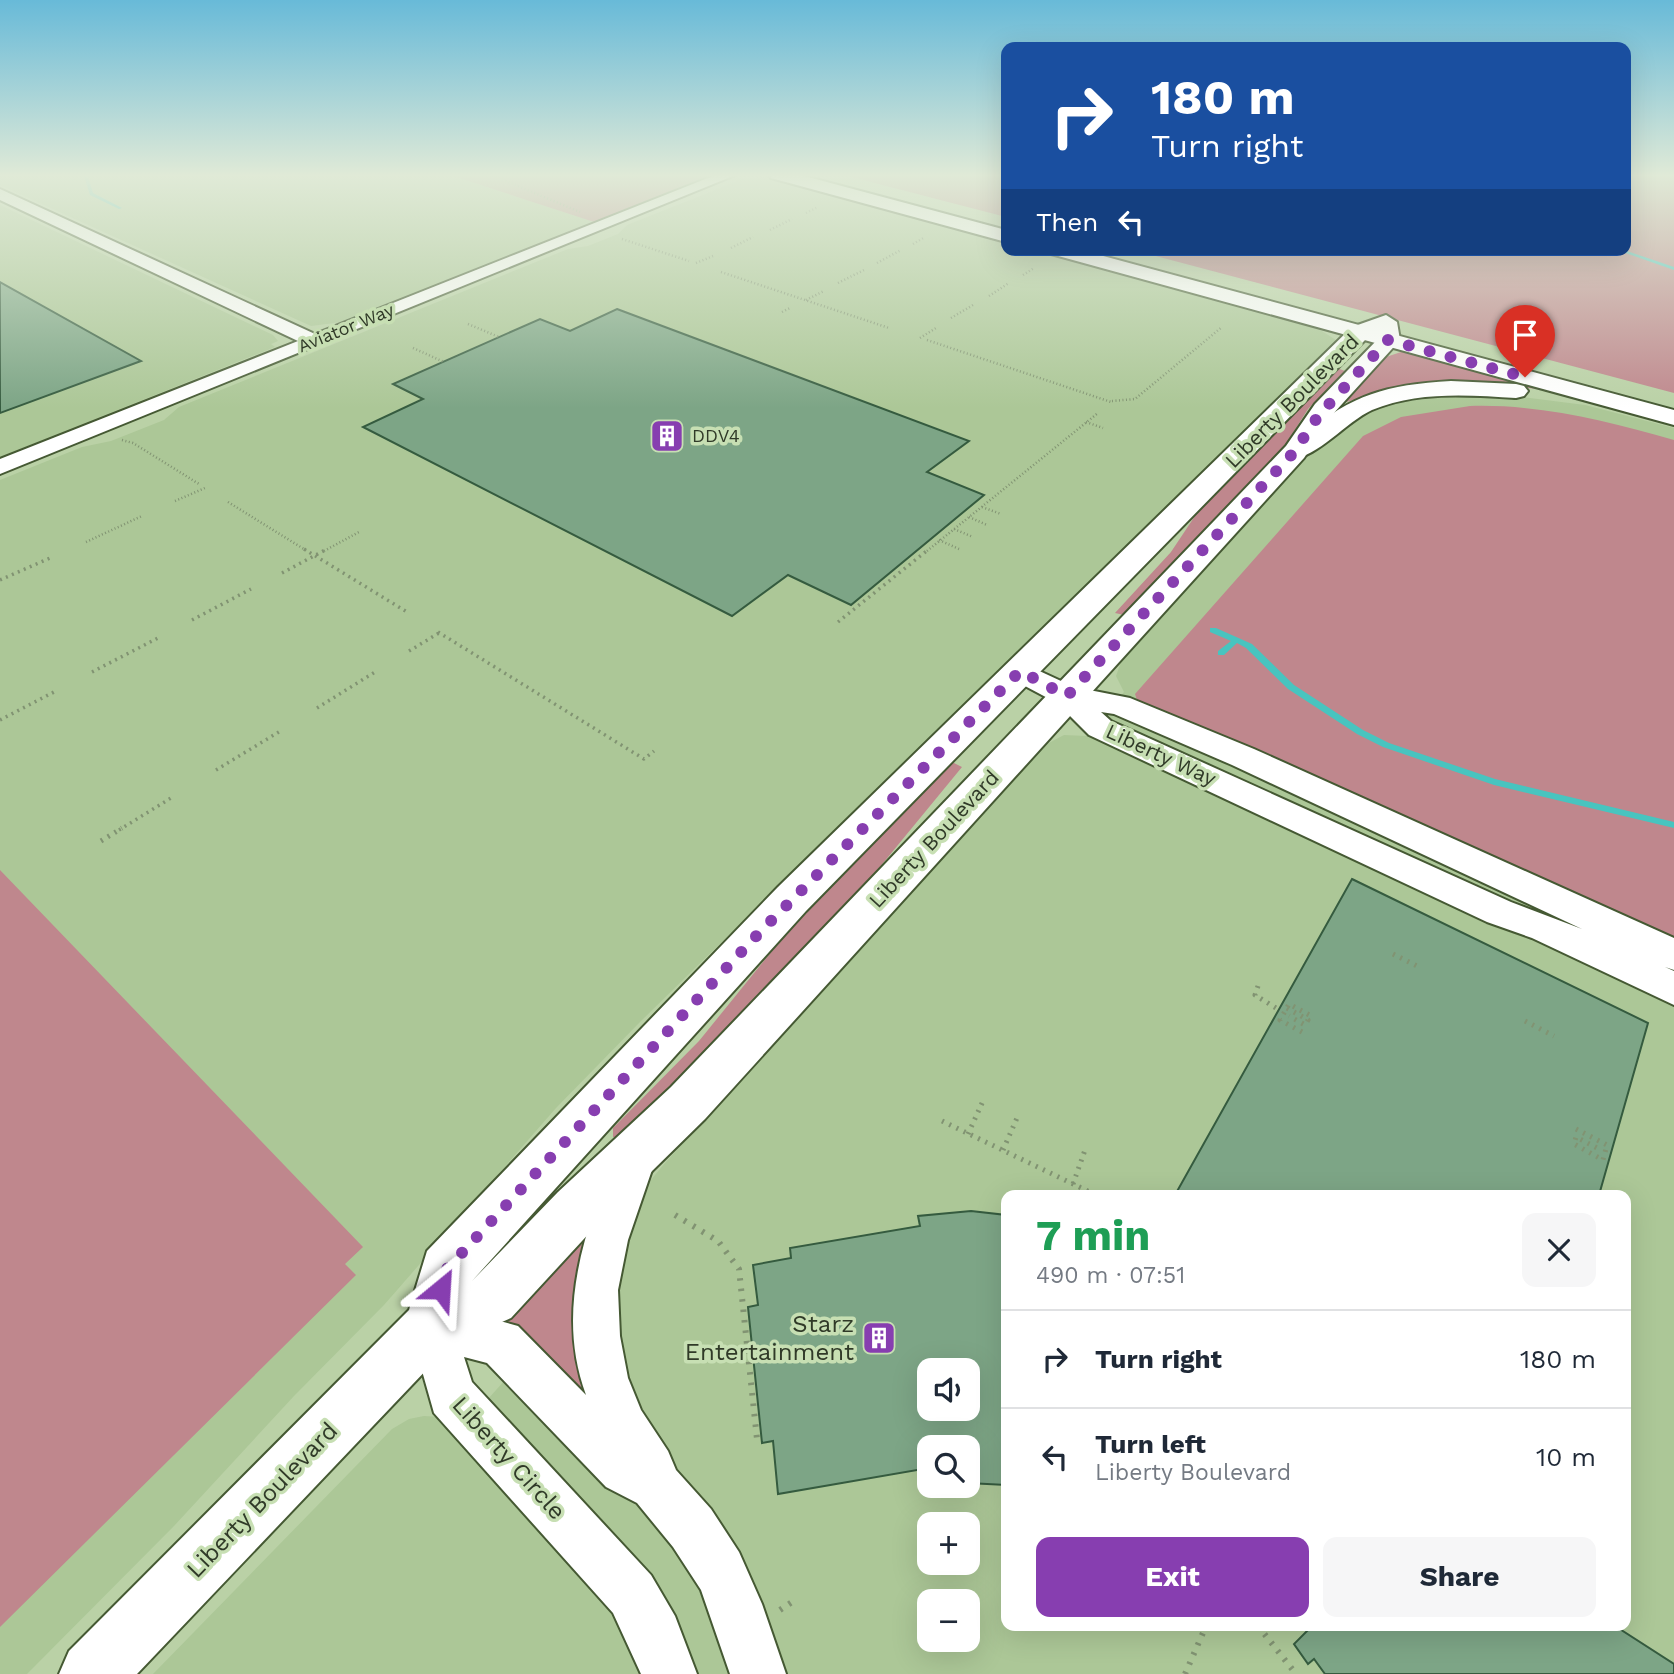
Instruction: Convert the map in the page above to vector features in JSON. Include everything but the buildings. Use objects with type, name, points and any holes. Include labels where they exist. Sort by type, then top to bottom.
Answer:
[{"type":"street","points":[[124,252],[314,341]]},
{"type":"street","name":"Aviator Way","points":[[0,467],[536,252]]},
{"type":"street","points":[[1080,256],[1360,332]]},
{"type":"street","points":[[1135,256],[1674,420]]},
{"type":"street","points":[[1387,331],[1674,399]]},
{"type":"street","name":"Liberty Boulevard","points":[[432,1325],[446,1270],[758,934],[1360,332],[1387,331]]},
{"type":"street","name":"Liberty Boulevard","points":[[92,1674],[432,1325],[492,1299],[576,1210],[688,1103],[1294,452],[1319,415],[1387,331]]},
{"type":"street","points":[[1294,452],[1309,445],[1331,423],[1357,407],[1386,397],[1424,391],[1482,388],[1537,393],[1674,420]]},
{"type":"street","points":[[1020,671],[1067,696]]},
{"type":"street","name":"Liberty Way","points":[[1067,696],[1120,705],[1243,757],[1674,955]]},
{"type":"street","name":"Liberty Way","points":[[1067,696],[1100,728],[1499,912],[1545,928],[1674,989]]},
{"type":"street","points":[[638,1151],[606,1240],[595,1290],[594,1324],[607,1390],[655,1485],[692,1528],[720,1571],[735,1604],[758,1674]]},
{"type":"street","points":[[432,1325],[501,1343],[624,1469],[655,1485]]},
{"type":"street","name":"Liberty Circle","points":[[432,1325],[451,1395],[632,1594],[654,1636],[669,1674]]},
{"type":"path","points":[[664,252],[689,261]]},
{"type":"path","points":[[877,263],[897,252]]},
{"type":"path","points":[[696,263],[713,256]]},
{"type":"path","points":[[1023,275],[1034,268]]},
{"type":"path","points":[[838,283],[864,270]]},
{"type":"path","points":[[721,272],[890,328]]},
{"type":"path","points":[[989,296],[1009,283]]},
{"type":"path","points":[[805,300],[824,291]]},
{"type":"path","points":[[951,318],[973,305]]},
{"type":"path","points":[[782,312],[790,308]]},
{"type":"path","points":[[468,324],[499,337]]},
{"type":"path","points":[[928,340],[1111,402],[1135,399],[1222,327]]},
{"type":"path","points":[[920,338],[936,328]]},
{"type":"path","points":[[412,348],[444,362]]},
{"type":"path","points":[[838,622],[1098,413]]},
{"type":"path","points":[[1086,422],[1103,428]]},
{"type":"path","points":[[116,440],[133,443],[199,484]]},
{"type":"path","points":[[175,501],[205,488]]},
{"type":"path","points":[[982,497],[990,500]]},
{"type":"path","points":[[228,502],[407,612]]},
{"type":"path","points":[[981,506],[1000,514]]},
{"type":"path","points":[[86,542],[142,516]]},
{"type":"path","points":[[968,517],[987,525]]},
{"type":"path","points":[[954,529],[973,537]]},
{"type":"path","points":[[282,573],[359,532]]},
{"type":"path","points":[[939,540],[959,549]]},
{"type":"path","points":[[918,548],[925,551]]},
{"type":"path","points":[[907,557],[915,560]]},
{"type":"path","points":[[0,580],[50,558]]},
{"type":"path","points":[[872,585],[880,588]]},
{"type":"path","points":[[192,620],[251,589]]},
{"type":"path","points":[[853,599],[862,603]]},
{"type":"path","points":[[410,651],[438,632],[644,759],[654,751]]},
{"type":"path","points":[[92,673],[158,638]]},
{"type":"path","points":[[317,708],[375,672]]},
{"type":"path","points":[[0,720],[54,692]]},
{"type":"path","points":[[216,770],[282,730]]},
{"type":"path","points":[[101,841],[171,797]]},
{"type":"path","points":[[1394,954],[1421,968]]},
{"type":"path","points":[[1258,986],[1255,995],[1279,1010]]},
{"type":"path","points":[[1302,1032],[1280,1020],[1289,1004],[1313,1017]]},
{"type":"path","points":[[1287,1008],[1308,1020],[1305,1025],[1289,1016]]},
{"type":"path","points":[[1525,1021],[1554,1036]]},
{"type":"path","points":[[968,1133],[982,1101]]},
{"type":"path","points":[[1003,1150],[1017,1118]]},
{"type":"path","points":[[942,1121],[1086,1190]]},
{"type":"path","points":[[1576,1129],[1607,1145],[1603,1160],[1574,1144],[1576,1137],[1598,1149]]},
{"type":"path","points":[[1073,1184],[1085,1150]]},
{"type":"path","points":[[676,1215],[726,1245],[736,1258],[744,1288],[757,1439],[762,1438]]},
{"type":"path","points":[[1185,1674],[1204,1631]]},
{"type":"path","points":[[1262,1631],[1296,1674]]},
{"type":"shaded area","points":[[0,252],[99,252],[273,335],[278,341],[271,344],[275,347],[0,457]]},
{"type":"shaded area","points":[[148,252],[518,252],[342,322],[311,326]]},
{"type":"shaded area","points":[[560,252],[1001,252],[1001,256],[1064,256],[1301,321],[1299,323],[1317,328],[1336,340],[640,1022],[556,1108],[384,1305],[294,1396],[174,1526],[27,1674],[0,1674],[0,480],[82,447],[111,441],[164,420],[179,407]]},
{"type":"shaded area","points":[[1631,252],[1674,252],[1674,393],[1156,256],[1631,256]]},
{"type":"shaded area","points":[[1401,352],[1416,353],[1548,390],[1519,387],[1366,397],[1346,402],[1386,357]]},
{"type":"shaded area","points":[[1337,368],[1345,371],[1308,409],[1284,447],[1124,615],[1115,613],[1171,552],[1201,507]]},
{"type":"shaded area","points":[[1490,393],[1585,405],[1674,428],[1674,1674],[153,1674],[392,1429],[409,1419],[424,1416],[441,1417],[461,1429],[612,1261],[645,1187],[665,1163],[1045,745],[1064,735],[1087,736],[1124,692],[1116,676],[1121,662],[1323,439],[1372,408],[1413,397]]},
{"type":"shaded area","points":[[1470,406],[1548,411],[1598,420],[1674,440],[1674,943],[1138,703],[1135,694],[1363,436],[1401,417]]},
{"type":"shaded area","points":[[952,762],[962,767],[856,896],[625,1140],[613,1137],[613,1128],[699,1041],[797,920]]},
{"type":"shaded area","points":[[0,870],[363,1247],[345,1264],[356,1275],[0,1627]]},
{"type":"shaded area","points":[[589,1222],[599,1407],[501,1324],[503,1313]]},
{"type":"waterway","points":[[1631,254],[1674,269]]},
{"type":"waterway","points":[[1213,630],[1236,640]]},
{"type":"waterway","points":[[1221,653],[1236,640]]},
{"type":"waterway","points":[[1236,640],[1249,646],[1291,687],[1360,732],[1386,745],[1494,782],[1674,825]]},
{"type":"place","name":"DDV4","points":[[667,436]]},
{"type":"place","name":"Starz Entertainment","points":[[879,1338]]},
{"type":"route","points":[[441,1289],[446,1270],[792,899],[1020,671],[1067,696],[1294,452],[1319,415],[1388,340],[1525,377]]}]
